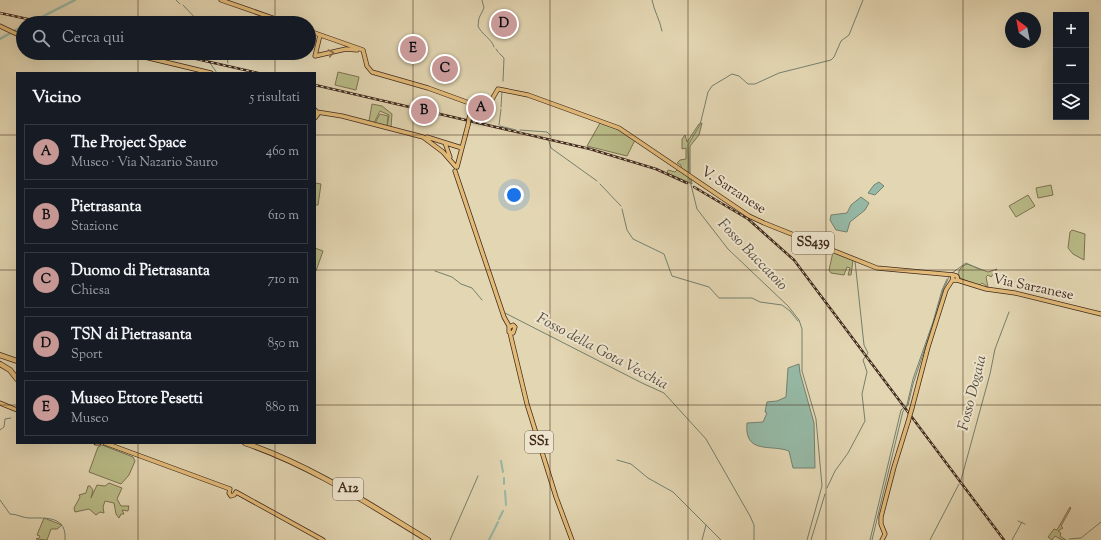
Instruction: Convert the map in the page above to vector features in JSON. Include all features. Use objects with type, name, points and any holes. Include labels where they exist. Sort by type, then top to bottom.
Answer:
[{"type":"highway","points":[[0,356],[10,358],[16,361]]},
{"type":"highway","points":[[0,356],[16,362]]},
{"type":"highway","points":[[0,364],[16,375]]},
{"type":"highway","points":[[12,372],[16,378]]},
{"type":"highway","name":"A12","points":[[250,444],[259,446],[315,469],[433,540]]},
{"type":"highway","name":"A12","points":[[256,444],[312,470],[428,540]]},
{"type":"main road","points":[[222,0],[268,16]]},
{"type":"main road","points":[[0,26],[10,29],[16,33]]},
{"type":"main road","points":[[316,34],[347,47],[363,50],[367,66],[372,72],[424,87],[473,105],[456,169]]},
{"type":"main road","points":[[316,52],[320,35]]},
{"type":"main road","points":[[316,56],[347,47]]},
{"type":"main road","points":[[157,60],[207,72]]},
{"type":"main road","name":"V. Sarzanese","points":[[473,105],[488,106],[498,89],[528,95],[612,125],[624,131],[753,218],[866,264],[884,269],[954,278]]},
{"type":"main road","points":[[316,114],[342,116],[461,147]]},
{"type":"main road","points":[[423,137],[449,158]]},
{"type":"main road","points":[[445,143],[449,158],[456,169]]},
{"type":"main road","name":"SS1","points":[[456,169],[457,179],[504,316],[512,326],[511,342],[527,404],[556,497],[572,540]]},
{"type":"main road","points":[[882,540],[885,534],[881,524],[881,518],[894,467],[912,408],[923,362],[946,290],[954,278]]},
{"type":"main road","name":"Via Sarzanese","points":[[954,278],[986,289],[1019,294],[1101,314]]},
{"type":"main road","points":[[0,404],[16,410]]},
{"type":"main road","points":[[110,444],[230,491],[233,489],[235,493],[249,499],[323,540]]},
{"type":"shaded area","points":[[338,72],[359,77],[356,90],[335,85]]},
{"type":"shaded area","points":[[372,104],[382,106],[392,114],[391,128],[387,127],[389,115],[380,111],[374,123],[369,121]]},
{"type":"shaded area","points":[[380,114],[388,116],[387,126],[375,123]]},
{"type":"shaded area","points":[[600,123],[617,129],[635,140],[627,156],[587,146]]},
{"type":"shaded area","points":[[702,123],[699,135],[690,146],[690,175],[681,169],[681,165],[677,163],[680,160],[686,159],[686,148],[682,149],[682,139],[685,135],[687,142],[699,124]]},
{"type":"shaded area","points":[[678,169],[691,178],[692,184],[667,173],[668,170],[675,172]]},
{"type":"shaded area","points":[[879,182],[884,186],[875,195],[868,193],[874,185]]},
{"type":"shaded area","points":[[316,183],[321,184],[318,205],[316,205]]},
{"type":"shaded area","points":[[1051,185],[1053,195],[1038,198],[1036,188]]},
{"type":"shaded area","points":[[1028,195],[1035,206],[1016,217],[1009,206]]},
{"type":"shaded area","points":[[861,197],[869,203],[865,210],[850,222],[847,232],[836,230],[830,220],[831,215],[847,213],[851,205]]},
{"type":"shaded area","points":[[1072,230],[1085,234],[1084,260],[1073,254],[1068,248],[1070,232]]},
{"type":"shaded area","points":[[316,248],[323,251],[316,271]]},
{"type":"shaded area","points":[[833,252],[853,260],[851,275],[848,275],[850,268],[847,267],[844,275],[831,273],[829,270]]},
{"type":"shaded area","points":[[967,264],[988,272],[997,269],[991,277],[988,275],[986,277],[988,287],[982,283],[979,286],[960,278],[960,270]]},
{"type":"shaded area","points":[[799,364],[800,373],[814,423],[815,468],[793,468],[789,451],[754,444],[750,440],[747,433],[747,423],[763,422],[767,413],[765,412],[767,402],[777,401],[786,397],[788,368]]},
{"type":"shaded area","points":[[102,445],[133,457],[135,461],[129,475],[121,484],[89,472],[98,447]]},
{"type":"shaded area","points":[[109,483],[122,488],[117,499],[121,506],[129,506],[128,511],[122,510],[124,514],[121,514],[119,518],[116,514],[114,503],[105,501],[103,507],[104,513],[100,512],[96,515],[89,509],[75,512],[74,508],[80,497],[79,495],[86,493],[88,486],[90,486],[93,490],[91,498],[97,485],[105,486]]},
{"type":"shaded area","points":[[1070,507],[1071,508],[1061,526],[1063,528],[1058,531],[1061,533],[1060,536],[1066,540],[1062,540],[1055,536],[1052,540],[1048,537],[1054,529],[1057,530]]},
{"type":"shaded area","points":[[44,518],[62,525],[57,529],[51,529],[47,540],[36,539],[40,536],[37,535]]},
{"type":"waterway","points":[[44,16],[75,0]]},
{"type":"waterway","points":[[176,0],[180,4]]},
{"type":"waterway","points":[[482,0],[484,8],[479,18],[478,26],[481,32],[491,41],[494,47]]},
{"type":"waterway","points":[[652,0],[662,31]]},
{"type":"waterway","name":"Fosso Baccatoio","points":[[689,174],[688,145],[700,125],[708,92],[712,86],[732,74],[739,76],[748,84],[755,84],[779,73],[831,60],[834,57],[841,41],[849,35],[863,0]]},
{"type":"waterway","points":[[183,5],[193,16]]},
{"type":"waterway","points":[[0,39],[16,30]]},
{"type":"waterway","points":[[499,53],[504,58],[503,81]]},
{"type":"waterway","points":[[210,63],[216,72]]},
{"type":"waterway","points":[[501,107],[502,91]]},
{"type":"waterway","points":[[499,125],[501,109]]},
{"type":"waterway","points":[[500,126],[516,130]]},
{"type":"waterway","points":[[520,130],[547,132],[551,136]]},
{"type":"waterway","points":[[549,141],[551,148],[597,181]]},
{"type":"waterway","name":"Fosso Baccatoio","points":[[689,177],[697,209],[728,249],[788,306],[799,320],[802,329],[802,371],[816,419],[822,486],[807,540]]},
{"type":"waterway","points":[[600,184],[621,206]]},
{"type":"waterway","points":[[622,209],[627,230],[633,239],[664,254],[672,276],[709,287],[719,298],[752,298],[760,302],[782,305],[790,311],[798,321]]},
{"type":"waterway","points":[[827,488],[835,471],[848,453],[865,421],[862,394],[867,372],[863,360],[868,353],[864,345],[855,261]]},
{"type":"waterway","points":[[952,273],[966,263],[979,269]]},
{"type":"waterway","name":"Fosso della Gota Vecchia","points":[[435,271],[452,277],[461,284],[472,288],[482,300]]},
{"type":"waterway","points":[[872,540],[903,411],[908,405],[913,384],[943,290],[949,277]]},
{"type":"waterway","points":[[870,540],[901,410],[907,405],[913,379],[947,279]]},
{"type":"waterway","name":"Fosso Dogaia","points":[[961,480],[990,374],[995,349],[1009,312]]},
{"type":"waterway","name":"Fosso della Gota Vecchia","points":[[505,313],[664,393],[706,439],[750,516],[754,525],[754,540]]},
{"type":"waterway","points":[[0,430],[4,427],[5,419],[11,418]]},
{"type":"waterway","points":[[617,460],[631,464],[648,478],[673,492],[721,540]]},
{"type":"waterway","points":[[501,461],[503,472]]},
{"type":"waterway","points":[[450,540],[478,476]]},
{"type":"waterway","points":[[504,478],[504,484]]},
{"type":"waterway","name":"Fosso Dogaia","points":[[930,540],[959,484]]},
{"type":"waterway","points":[[505,491],[506,505]]},
{"type":"waterway","points":[[811,540],[825,494]]},
{"type":"waterway","points":[[0,500],[10,514],[27,518],[49,519],[59,522],[63,526],[65,540]]},
{"type":"waterway","points":[[499,519],[503,511]]},
{"type":"waterway","points":[[1018,521],[1025,524]]},
{"type":"waterway","points":[[489,540],[498,522]]},
{"type":"waterway","points":[[1012,540],[1022,522]]},
{"type":"waterway","points":[[1069,539],[1081,538],[1101,522]]},
{"type":"waterway","points":[[702,540],[706,525]]},
{"type":"railway","points":[[0,13],[16,16]]},
{"type":"railway","points":[[201,60],[254,72]]},
{"type":"railway","points":[[316,85],[590,149],[656,169],[687,183]]},
{"type":"railway","points":[[694,187],[748,219],[794,260],[1004,540]]},
{"type":"place","name":"TSN di Pietrasanta","points":[[504,24]]},
{"type":"place","name":"Museo Ettore Pesetti","points":[[413,49]]},
{"type":"place","name":"Duomo di Pietrasanta","points":[[445,69]]},
{"type":"place","name":"The Project Space","points":[[481,108]]},
{"type":"place","name":"Pietrasanta","points":[[424,111]]}]
